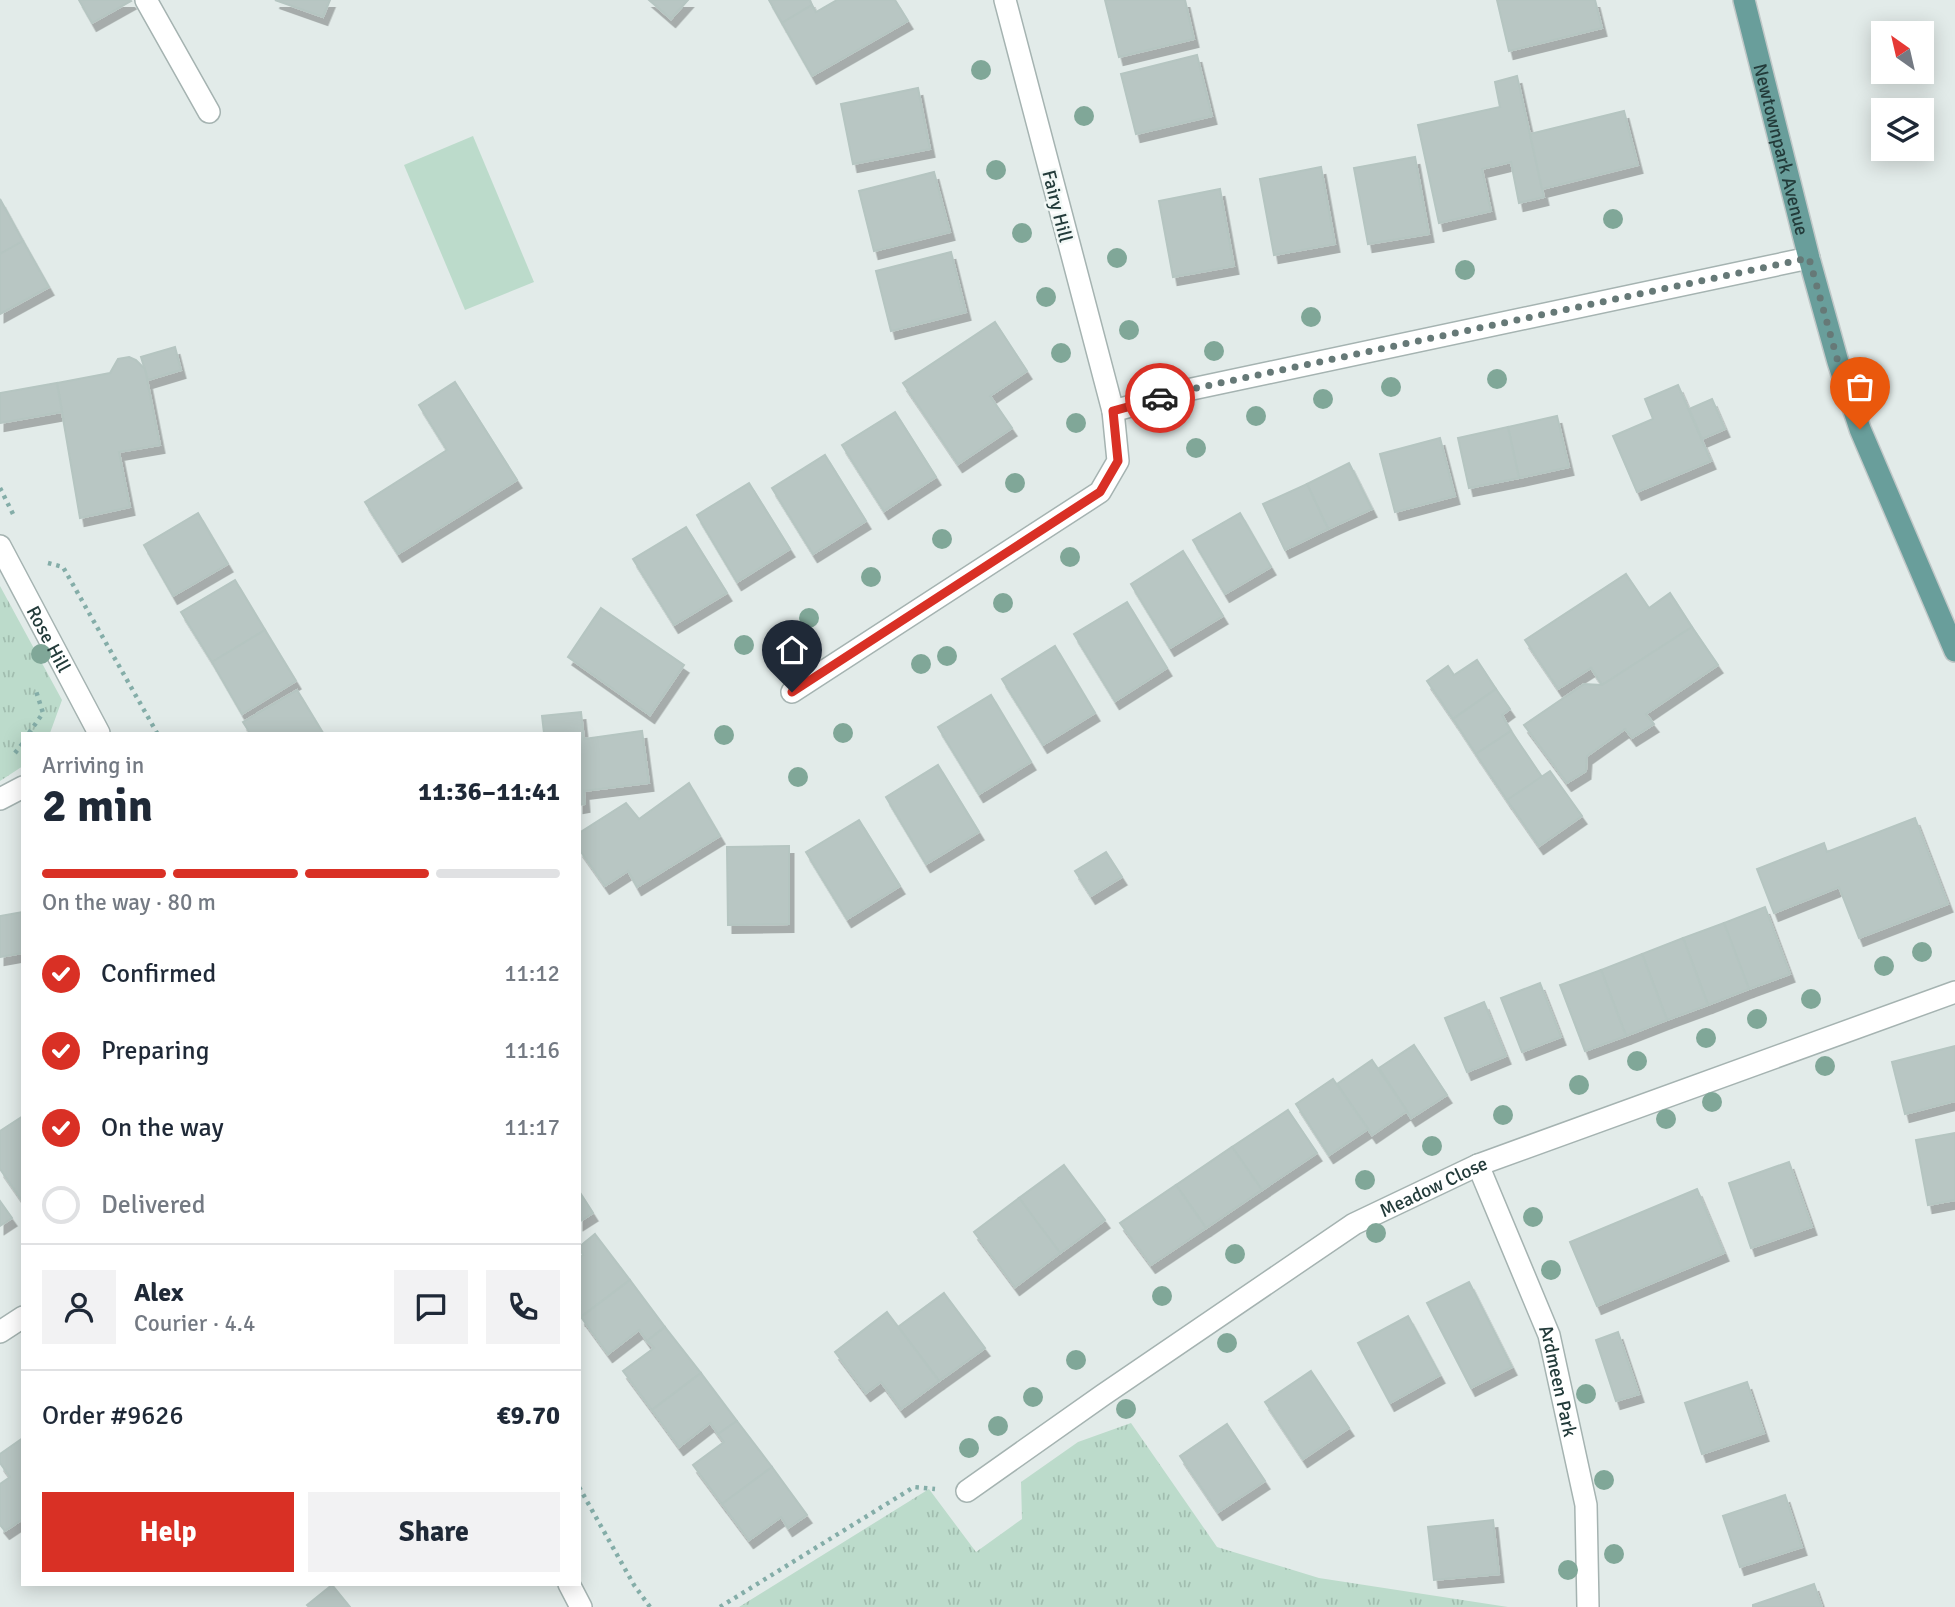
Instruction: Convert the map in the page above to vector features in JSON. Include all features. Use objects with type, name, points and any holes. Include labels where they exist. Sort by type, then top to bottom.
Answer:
[{"type":"main road","name":"Newtownpark Avenue","points":[[1744,0],[1838,362],[1860,429],[1954,647]]},
{"type":"street","points":[[146,0],[209,112]]},
{"type":"street","name":"Fairy Hill","points":[[792,692],[1100,492],[1118,461],[1113,411],[1005,0]]},
{"type":"street","points":[[1113,411],[1206,386],[1809,258]]},
{"type":"street","name":"Rose Hill","points":[[0,546],[98,732]]},
{"type":"street","points":[[0,799],[21,788]]},
{"type":"street","name":"Meadow Close","points":[[967,1491],[1114,1387],[1354,1224],[1478,1165],[1955,992]]},
{"type":"street","name":"Ardmeen Park","points":[[1478,1165],[1549,1335],[1586,1505],[1588,1607]]},
{"type":"street","points":[[0,1332],[21,1318]]},
{"type":"street","points":[[570,1586],[581,1607]]},
{"type":"path","points":[[0,488],[18,522]]},
{"type":"path","points":[[38,561],[64,567],[156,732]]},
{"type":"path","points":[[720,1607],[914,1487],[967,1491]]},
{"type":"path","points":[[581,1491],[650,1607]]},
{"type":"green space","points":[[473,136],[534,282],[465,310],[404,165]]},
{"type":"green space","points":[[0,586],[62,700],[50,732],[21,732],[21,767],[0,781]]},
{"type":"green space","points":[[1131,1423],[1217,1547],[1319,1578],[1508,1607],[739,1607],[929,1489],[976,1552],[1022,1519],[1021,1482],[1078,1442]]},
{"type":"building","points":[[79,0],[130,0],[131,1],[92,23]]},
{"type":"building","points":[[275,0],[330,0],[323,17]]},
{"type":"building","points":[[649,0],[688,0],[671,19]]},
{"type":"building","points":[[769,0],[810,0],[812,5],[782,23]]},
{"type":"building","points":[[837,0],[895,0],[908,21],[812,76],[782,23],[812,5],[816,12]]},
{"type":"building","points":[[1105,0],[1185,0],[1194,39],[1119,57]]},
{"type":"building","points":[[1497,0],[1595,0],[1602,28],[1509,51]]},
{"type":"building","points":[[1197,55],[1212,116],[1136,134],[1121,74]]},
{"type":"building","points":[[1517,76],[1544,197],[1519,203],[1511,162],[1482,169],[1491,211],[1439,223],[1418,125],[1500,107],[1495,82]]},
{"type":"building","points":[[918,88],[930,149],[853,164],[841,104]]},
{"type":"building","points":[[1624,111],[1638,165],[1542,189],[1530,134]]},
{"type":"building","points":[[1415,157],[1429,234],[1368,244],[1354,168]]},
{"type":"building","points":[[1321,167],[1335,244],[1274,255],[1260,179]]},
{"type":"building","points":[[934,172],[950,232],[874,251],[859,191]]},
{"type":"building","points":[[1220,189],[1234,266],[1173,277],[1159,201]]},
{"type":"building","points":[[0,199],[23,241],[0,254]]},
{"type":"building","points":[[23,241],[49,287],[0,314],[0,254]]},
{"type":"building","points":[[951,252],[966,312],[891,331],[876,271]]},
{"type":"building","points":[[995,322],[1027,371],[990,396],[1012,428],[958,464],[903,383]]},
{"type":"building","points":[[175,347],[181,370],[148,380],[141,357]]},
{"type":"building","points":[[129,357],[145,369],[160,445],[119,452],[130,507],[80,518],[57,383],[110,373],[118,359]]},
{"type":"building","points":[[455,382],[517,480],[398,554],[365,502],[447,450],[419,405]]},
{"type":"building","points":[[57,383],[62,412],[0,423],[0,393]]},
{"type":"building","points":[[1678,385],[1711,461],[1637,492],[1613,436],[1653,419],[1645,399]]},
{"type":"building","points":[[1712,399],[1725,429],[1702,439],[1689,409]]},
{"type":"building","points":[[895,412],[936,477],[884,511],[842,445]]},
{"type":"building","points":[[1557,416],[1569,467],[1519,478],[1508,427]]},
{"type":"building","points":[[1508,427],[1519,478],[1469,488],[1458,438]]},
{"type":"building","points":[[1440,438],[1455,496],[1395,512],[1380,454]]},
{"type":"building","points":[[825,455],[866,521],[813,554],[772,488]]},
{"type":"building","points":[[1349,463],[1372,509],[1328,529],[1307,484]]},
{"type":"building","points":[[749,483],[790,549],[737,582],[697,515]]},
{"type":"building","points":[[1307,484],[1328,529],[1285,550],[1263,504]]},
{"type":"building","points":[[198,513],[228,564],[173,596],[144,545]]},
{"type":"building","points":[[1240,513],[1271,567],[1225,594],[1193,540]]},
{"type":"building","points":[[686,527],[727,593],[674,625],[633,559]]},
{"type":"building","points":[[1183,551],[1223,616],[1170,648],[1131,584]]},
{"type":"building","points":[[1626,574],[1649,608],[1670,593],[1692,627],[1602,685],[1591,668],[1558,689],[1525,640]]},
{"type":"building","points":[[235,580],[265,630],[212,662],[181,612]]},
{"type":"building","points":[[1127,602],[1167,668],[1115,701],[1074,634]]},
{"type":"building","points":[[601,608],[684,665],[650,715],[568,657]]},
{"type":"building","points":[[1692,627],[1718,665],[1646,714],[1654,724],[1632,738],[1625,729],[1587,756],[1586,771],[1567,783],[1524,725],[1584,684],[1602,685]]},
{"type":"building","points":[[265,630],[296,681],[242,714],[212,662]]},
{"type":"building","points":[[1055,646],[1095,713],[1043,745],[1002,679]]},
{"type":"building","points":[[1477,660],[1496,689],[1453,719],[1427,681],[1448,666],[1454,675]]},
{"type":"building","points":[[1496,689],[1510,709],[1502,715],[1511,731],[1476,754],[1453,719]]},
{"type":"building","points":[[297,690],[322,732],[249,732],[243,722]]},
{"type":"building","points":[[991,695],[1031,762],[979,794],[938,727]]},
{"type":"building","points":[[581,712],[584,739],[642,731],[649,783],[584,791],[585,804],[581,805],[581,732],[544,732],[542,716]]},
{"type":"building","points":[[1511,731],[1542,777],[1507,800],[1476,754]]},
{"type":"building","points":[[938,765],[979,832],[926,864],[886,797]]},
{"type":"building","points":[[1550,771],[1582,816],[1539,846],[1507,800]]},
{"type":"building","points":[[689,783],[720,836],[637,887],[628,871],[605,886],[581,852],[581,832],[626,803],[639,819]]},
{"type":"building","points":[[1915,818],[1948,904],[1859,938],[1839,887],[1774,913],[1757,869],[1824,843],[1827,852]]},
{"type":"building","points":[[859,820],[900,886],[847,919],[806,852]]},
{"type":"building","points":[[789,846],[789,924],[728,925],[727,847]]},
{"type":"building","points":[[1106,852],[1122,877],[1091,896],[1075,871]]},
{"type":"building","points":[[1765,907],[1790,974],[1749,989],[1724,923]]},
{"type":"building","points":[[21,912],[21,953],[0,957],[0,916]]},
{"type":"building","points":[[1724,923],[1749,989],[1708,1005],[1683,938]]},
{"type":"building","points":[[1683,938],[1708,1005],[1667,1020],[1642,954]]},
{"type":"building","points":[[1642,954],[1667,1020],[1626,1036],[1601,970]]},
{"type":"building","points":[[1601,970],[1626,1036],[1585,1051],[1560,985]]},
{"type":"building","points":[[1540,983],[1561,1037],[1522,1052],[1501,998]]},
{"type":"building","points":[[1484,1002],[1506,1056],[1467,1072],[1445,1018]]},
{"type":"building","points":[[1414,1045],[1447,1095],[1411,1118],[1379,1068]]},
{"type":"building","points":[[1955,1046],[1955,1101],[1905,1114],[1892,1062]]},
{"type":"building","points":[[1372,1060],[1407,1111],[1372,1135],[1337,1084]]},
{"type":"building","points":[[1333,1079],[1368,1129],[1329,1155],[1296,1104]]},
{"type":"building","points":[[1288,1110],[1317,1153],[1262,1190],[1232,1147]]},
{"type":"building","points":[[21,1117],[21,1199],[0,1169],[0,1131]]},
{"type":"building","points":[[1955,1133],[1955,1200],[1928,1205],[1916,1140]]},
{"type":"building","points":[[1232,1147],[1262,1190],[1206,1228],[1176,1185]]},
{"type":"building","points":[[1789,1162],[1812,1227],[1751,1248],[1729,1183]]},
{"type":"building","points":[[1064,1165],[1105,1220],[1060,1253],[1019,1198]]},
{"type":"building","points":[[1176,1185],[1206,1228],[1151,1265],[1120,1223]]},
{"type":"building","points":[[1697,1189],[1724,1253],[1597,1306],[1570,1242]]},
{"type":"building","points":[[581,1194],[593,1213],[581,1221]]},
{"type":"building","points":[[1019,1198],[1060,1253],[1015,1287],[974,1232]]},
{"type":"building","points":[[0,1201],[12,1218],[0,1226]]},
{"type":"building","points":[[595,1234],[630,1280],[581,1317],[583,1255],[581,1245]]},
{"type":"building","points":[[630,1280],[665,1327],[647,1341],[639,1330],[608,1354],[581,1317]]},
{"type":"building","points":[[1469,1282],[1512,1367],[1471,1388],[1427,1303]]},
{"type":"building","points":[[944,1293],[985,1348],[939,1381],[898,1327]]},
{"type":"building","points":[[887,1312],[939,1381],[901,1409],[881,1382],[866,1393],[835,1352]]},
{"type":"building","points":[[1408,1316],[1440,1375],[1390,1403],[1358,1343]]},
{"type":"building","points":[[665,1327],[701,1373],[652,1410],[623,1371],[654,1348],[647,1341]]},
{"type":"building","points":[[1618,1332],[1639,1394],[1616,1401],[1596,1340]]},
{"type":"building","points":[[1311,1371],[1349,1428],[1303,1459],[1265,1402]]},
{"type":"building","points":[[701,1373],[737,1421],[718,1434],[710,1423],[679,1447],[652,1410]]},
{"type":"building","points":[[1747,1382],[1764,1433],[1702,1454],[1685,1403]]},
{"type":"building","points":[[737,1421],[772,1467],[722,1504],[693,1465],[724,1442],[718,1434]]},
{"type":"building","points":[[1227,1424],[1265,1481],[1218,1512],[1180,1456]]},
{"type":"building","points":[[21,1439],[21,1520],[5,1531],[0,1525],[0,1484],[10,1477],[0,1463],[0,1454]]},
{"type":"building","points":[[772,1467],[807,1515],[788,1528],[781,1517],[749,1540],[722,1504]]},
{"type":"building","points":[[1785,1495],[1802,1547],[1740,1567],[1723,1516]]},
{"type":"building","points":[[1493,1520],[1499,1574],[1434,1580],[1428,1527]]},
{"type":"building","points":[[1814,1584],[1822,1607],[1753,1607],[1753,1605]]},
{"type":"building","points":[[333,1586],[350,1607],[309,1607],[307,1605]]},
{"type":"way so far","points":[[1160,398],[1809,258],[1860,429]]},
{"type":"route","points":[[792,692],[1100,492],[1118,461],[1113,411],[1160,398]]}]
